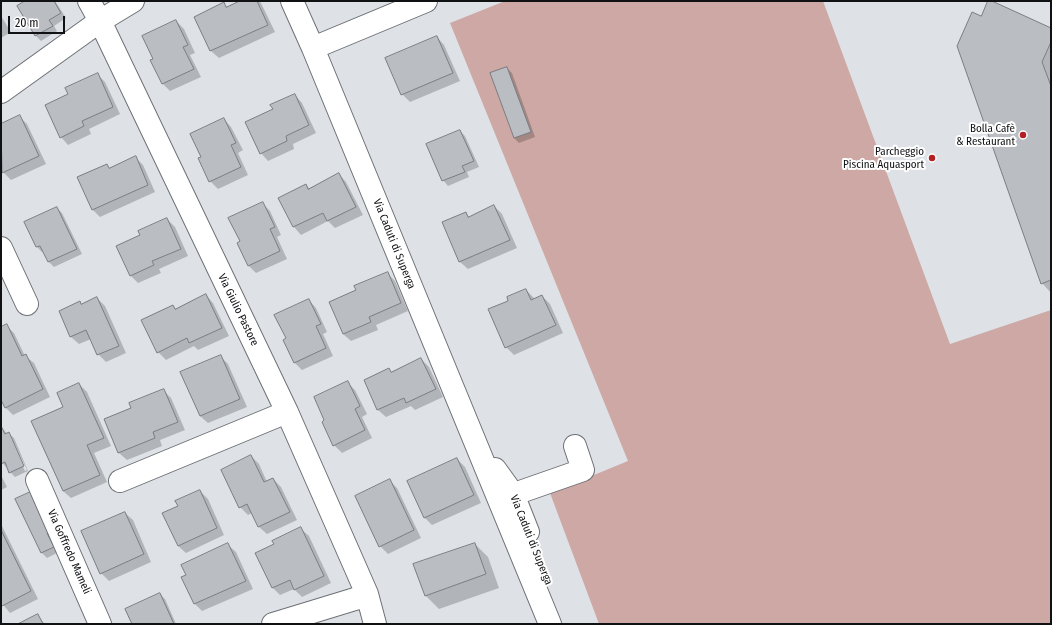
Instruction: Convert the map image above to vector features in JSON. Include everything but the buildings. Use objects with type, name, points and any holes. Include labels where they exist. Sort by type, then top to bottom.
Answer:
[{"type":"street","name":"Via Giulio Pastore","points":[[89,1],[100,21],[287,412],[367,594],[376,624]]},
{"type":"street","points":[[1,92],[100,21],[133,1]]},
{"type":"street","name":"Via Caduti di Superga","points":[[292,1],[313,48],[474,440],[506,497],[565,624]]},
{"type":"street","points":[[313,48],[426,1]]},
{"type":"street","points":[[1,248],[27,304]]},
{"type":"street","points":[[120,481],[287,412]]},
{"type":"street","points":[[506,497],[583,470],[575,446]]},
{"type":"street","name":"Via Goffredo Mameli","points":[[37,480],[100,624]]},
{"type":"street","name":"Via Caduti di Superga","points":[[506,497],[550,624]]},
{"type":"street","points":[[273,624],[367,594]]},
{"type":"shaded area","points":[[505,1],[823,1],[950,344],[1051,310],[1051,624],[599,624],[550,493],[628,461],[450,23]]},
{"type":"place","name":"Bolla Cafè & Restaurant","points":[[1023,135]]},
{"type":"place","name":"Parcheggio Piscina Aquasport","points":[[932,158]]}]
